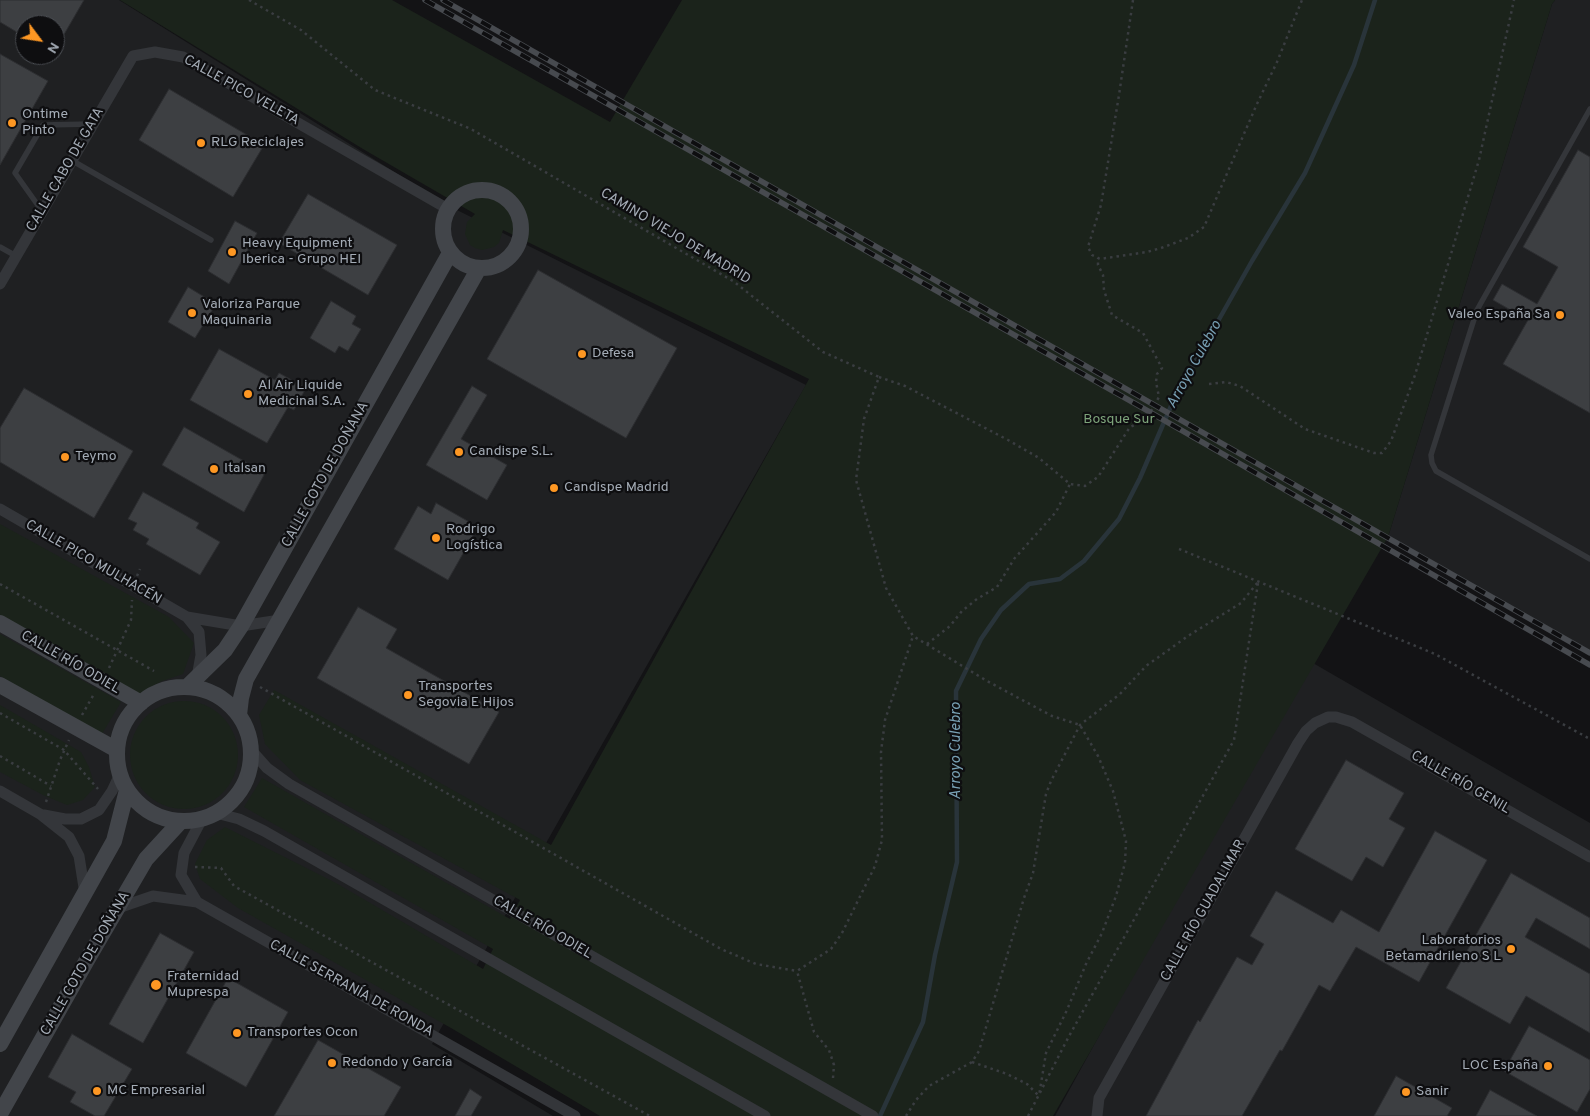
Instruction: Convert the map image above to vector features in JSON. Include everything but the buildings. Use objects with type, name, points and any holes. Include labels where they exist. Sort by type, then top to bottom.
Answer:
[{"type":"street","name":"CALLE PICO VELETA","points":[[132,56],[155,52],[183,57],[448,209]]},
{"type":"street","name":"CALLE CABO DE GATA","points":[[0,284],[132,56]]},
{"type":"street","points":[[482,189],[494,191],[505,196],[519,214],[522,226],[520,240],[514,252],[507,260],[498,265],[479,268],[463,263],[450,253],[443,234],[444,221],[448,209],[462,195],[470,191],[482,189]]},
{"type":"street","name":"CALLE COTO DE DOÑANA","points":[[192,682],[225,650],[241,626],[450,253]]},
{"type":"street","points":[[239,715],[246,679],[479,268]]},
{"type":"street","name":"CALLE PICO MULHACÉN","points":[[0,509],[186,617],[199,632],[201,655],[192,682]]},
{"type":"street","name":"CALLE PICO MULHACÉN","points":[[186,617],[241,626],[280,620]]},
{"type":"street","name":"CALLE RÍO ODIEL","points":[[0,623],[141,703]]},
{"type":"street","points":[[197,902],[181,875],[184,853],[209,816],[231,802],[243,786],[250,768],[251,750],[247,732],[239,715],[229,704],[216,695],[202,690],[192,682],[163,691],[141,703],[129,716],[121,733],[118,750],[120,774],[127,790],[137,802],[150,812],[165,818],[181,821],[209,816],[239,819],[264,831],[764,1116]]},
{"type":"street","points":[[0,685],[118,750]]},
{"type":"street","name":"CALLE RÍO GENIL","points":[[1328,717],[1336,717],[1352,722],[1590,857]]},
{"type":"street","name":"CALLE RÍO GUADALIMAR","points":[[1097,1116],[1099,1098],[1298,743],[1315,722],[1328,717]]},
{"type":"street","name":"CALLE RÍO ODIEL","points":[[251,750],[267,768],[289,784],[873,1116]]},
{"type":"street","points":[[40,814],[64,819],[81,819],[99,810],[112,791],[120,774]]},
{"type":"street","points":[[0,1044],[114,841],[127,790]]},
{"type":"street","points":[[0,791],[40,814],[69,837],[78,856],[85,894]]},
{"type":"street","name":"CALLE COTO DE DOÑANA","points":[[0,1114],[146,859],[181,821]]},
{"type":"street","name":"CALLE SERRANÍA DE RONDA","points":[[118,908],[153,896],[197,902],[575,1116]]},
{"type":"lane","points":[[1590,109],[1477,310],[1431,454],[1432,463],[1436,471],[1590,559]]},
{"type":"lane","points":[[42,211],[15,173],[43,125],[92,124]]},
{"type":"lane","points":[[71,160],[211,240]]},
{"type":"lane","points":[[0,247],[16,256]]},
{"type":"path","name":"CAMINO VIEJO DE MADRID","points":[[250,0],[301,30],[375,90],[471,129],[733,280],[823,352],[879,378],[905,386],[1008,440],[1039,458],[1070,484]]},
{"type":"path","points":[[1133,0],[1101,205],[1088,247],[1092,255],[1098,258],[1147,252],[1188,238],[1204,227],[1277,62],[1302,0]]},
{"type":"path","points":[[1209,384],[1226,382],[1240,386],[1305,429],[1374,453],[1382,453],[1391,440],[1415,375],[1479,160],[1514,0]]},
{"type":"path","points":[[927,644],[950,626],[977,599],[997,587],[1014,559],[1056,512],[1070,484],[1085,486],[1098,477],[1130,427],[1146,420],[1159,397],[1156,382],[1157,374],[1162,368],[1159,360],[1143,333],[1112,315],[1104,290],[1103,274],[1098,265],[1098,258]]},
{"type":"path","points":[[879,378],[864,420],[856,480],[886,588],[913,636],[987,681],[1052,716],[1080,725],[1098,756],[1113,791],[1126,840],[1125,863],[1116,896],[1102,933],[1046,1053],[1039,1096]]},
{"type":"path","points":[[1179,549],[1435,654],[1590,740]]},
{"type":"path","points":[[906,1116],[916,1100],[929,1086],[972,1062],[978,1051],[1033,873],[1046,794],[1080,725],[1120,694],[1146,666],[1188,636],[1241,603],[1258,582]]},
{"type":"path","points":[[1028,1116],[1068,1038],[1234,740],[1258,582]]},
{"type":"path","points":[[0,584],[154,671]]},
{"type":"path","points":[[107,671],[131,620],[132,600]]},
{"type":"path","points":[[246,679],[721,949],[756,964],[797,971],[831,949],[842,933],[875,866],[882,840],[881,752],[884,720],[913,636]]},
{"type":"path","points":[[80,721],[97,688]]},
{"type":"path","points":[[0,713],[64,750],[101,792]]},
{"type":"path","points":[[46,802],[64,750],[71,737]]},
{"type":"path","points":[[0,756],[52,786]]},
{"type":"path","points":[[188,866],[221,868],[234,886],[650,1116]]},
{"type":"path","points":[[797,971],[814,1032],[829,1050],[834,1065],[834,1075],[828,1091]]},
{"type":"path","points":[[972,1062],[1007,1074],[1027,1084],[1039,1096]]},
{"type":"shaded area","points":[[0,0],[119,0],[449,206],[806,385],[432,1044],[553,1116],[0,1116]]},
{"type":"shaded area","points":[[1555,0],[1590,0],[1590,653],[1388,537],[1552,4]]},
{"type":"shaded area","points":[[1306,659],[1590,823],[1590,1116],[1055,1116]]},
{"type":"green space","name":"Bosque Sur","points":[[120,0],[392,0],[610,122],[682,0],[1555,0],[1552,4],[1388,537],[1053,1116],[600,1116],[451,1028],[238,908],[200,879],[195,864],[207,840],[225,827],[336,883],[483,969],[493,949],[244,807],[262,778],[510,919],[520,900],[300,780],[265,744],[259,715],[274,690],[551,845],[809,379],[503,230],[499,243],[494,247],[482,250],[475,248],[470,245],[465,234],[467,222],[475,214],[363,149]]},
{"type":"green space","points":[[0,524],[169,617],[194,643],[183,674],[162,681],[139,694],[0,615]]},
{"type":"green space","points":[[0,634],[121,702],[102,734],[0,676]]},
{"type":"green space","points":[[184,701],[205,705],[222,717],[234,734],[238,755],[234,776],[222,793],[205,805],[184,809],[163,805],[146,793],[134,776],[130,755],[134,734],[146,717],[163,705]]},
{"type":"green space","points":[[0,705],[81,752],[89,767],[95,787],[83,800],[67,805],[43,795],[0,772]]},
{"type":"waterway","name":"Arroyo Culebro","points":[[880,1116],[923,1022],[935,955],[957,862],[956,691],[981,639],[1001,610],[1029,584],[1060,579],[1084,561],[1119,519],[1140,478],[1174,399],[1252,261],[1305,173],[1354,65],[1375,0]]},
{"type":"railway","points":[[425,0],[1590,665]]},
{"type":"railway","points":[[443,0],[1590,653]]},
{"type":"place","name":"Ontime Pinto","points":[[12,123]]},
{"type":"place","name":"RLG Reciclajes","points":[[201,143]]},
{"type":"place","name":"Heavy Equipment Iberica - Grupo HEI","points":[[232,252]]},
{"type":"place","name":"Valoriza Parque Maquinaria","points":[[192,313]]},
{"type":"place","name":"Valeo España Sa","points":[[1560,315]]},
{"type":"place","name":"Defesa","points":[[582,354]]},
{"type":"place","name":"Al Air Liquide Medicinal S.A.","points":[[248,394]]},
{"type":"place","name":"Candispe S.L.","points":[[459,452]]},
{"type":"place","name":"Teymo","points":[[65,457]]},
{"type":"place","name":"Italsan","points":[[214,469]]},
{"type":"place","name":"Candispe Madrid","points":[[554,488]]},
{"type":"place","name":"Rodrigo Logística","points":[[436,538]]},
{"type":"place","name":"Transportes Segovia E Hijos","points":[[408,695]]},
{"type":"place","name":"Laboratorios Betamadrileno S L","points":[[1511,949]]},
{"type":"place","name":"Fraternidad Muprespa","points":[[156,985]]},
{"type":"place","name":"Transportes Ocon","points":[[237,1033]]},
{"type":"place","name":"Redondo y García","points":[[332,1063]]},
{"type":"place","name":"LOC España","points":[[1548,1066]]},
{"type":"place","name":"MC Empresarial","points":[[97,1091]]},
{"type":"place","name":"Sanir","points":[[1406,1092]]}]
